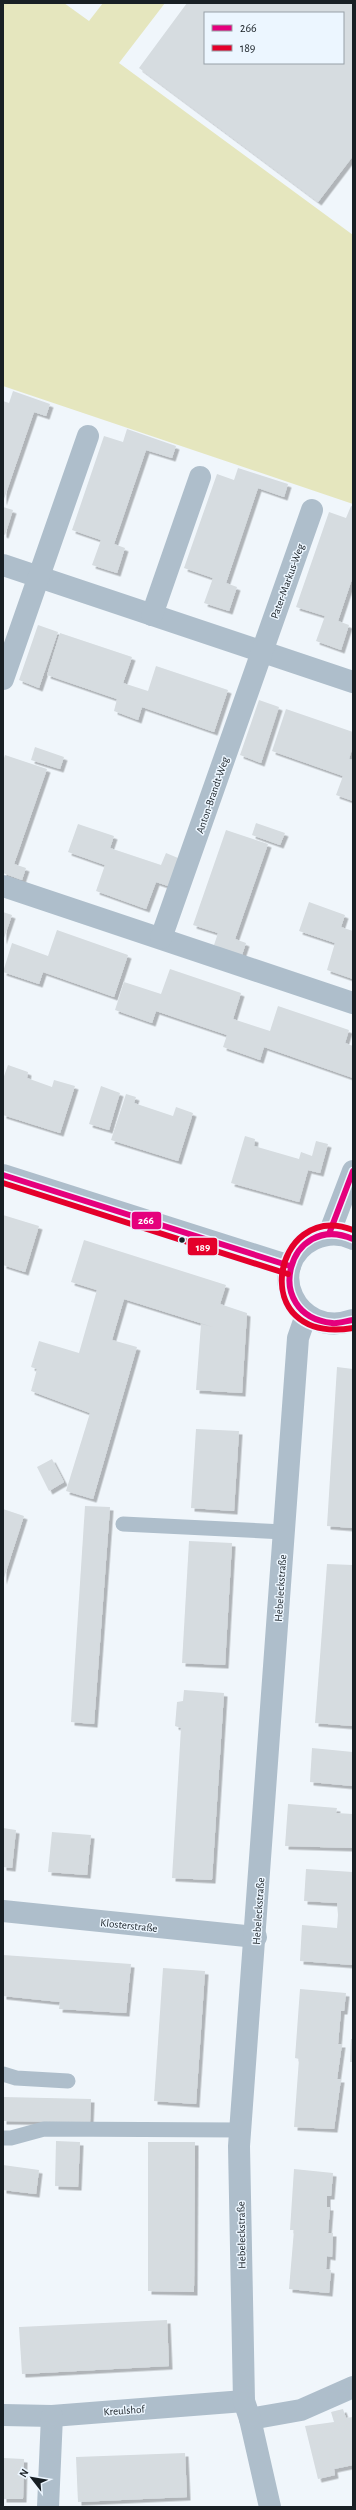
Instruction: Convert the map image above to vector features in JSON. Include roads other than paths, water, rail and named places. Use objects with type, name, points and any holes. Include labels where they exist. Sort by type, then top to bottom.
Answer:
[{"type":"street","points":[[3,680],[88,436]]},
{"type":"street","points":[[152,615],[200,477]]},
{"type":"street","name":"Pater-Markus-Weg","points":[[262,652],[312,510]]},
{"type":"street","points":[[3,565],[353,682]]},
{"type":"street","name":"Anton-Brandt-Weg","points":[[161,938],[262,652]]},
{"type":"street","points":[[3,886],[353,1003]]},
{"type":"street","points":[[329,1234],[353,1171]]},
{"type":"street","points":[[3,1175],[290,1266]]},
{"type":"street","points":[[353,1239],[329,1234],[319,1236],[301,1248],[290,1266],[289,1282],[292,1298],[306,1315],[316,1321],[329,1324],[342,1324],[353,1320]]},
{"type":"street","name":"Hebeleckstraße","points":[[270,2507],[247,2410],[241,2130],[298,1338],[306,1315]]},
{"type":"street","name":"Klosterstraße","points":[[3,1910],[256,1937]]},
{"type":"street","name":"Kreulshof","points":[[3,2415],[52,2416],[247,2410],[302,2410],[353,2387]]},
{"type":"street","points":[[48,2507],[52,2416]]},
{"type":"lane","points":[[123,1524],[284,1532]]},
{"type":"lane","points":[[3,2074],[16,2078],[68,2081]]},
{"type":"lane","points":[[3,2138],[11,2138],[44,2129],[241,2130]]}]
